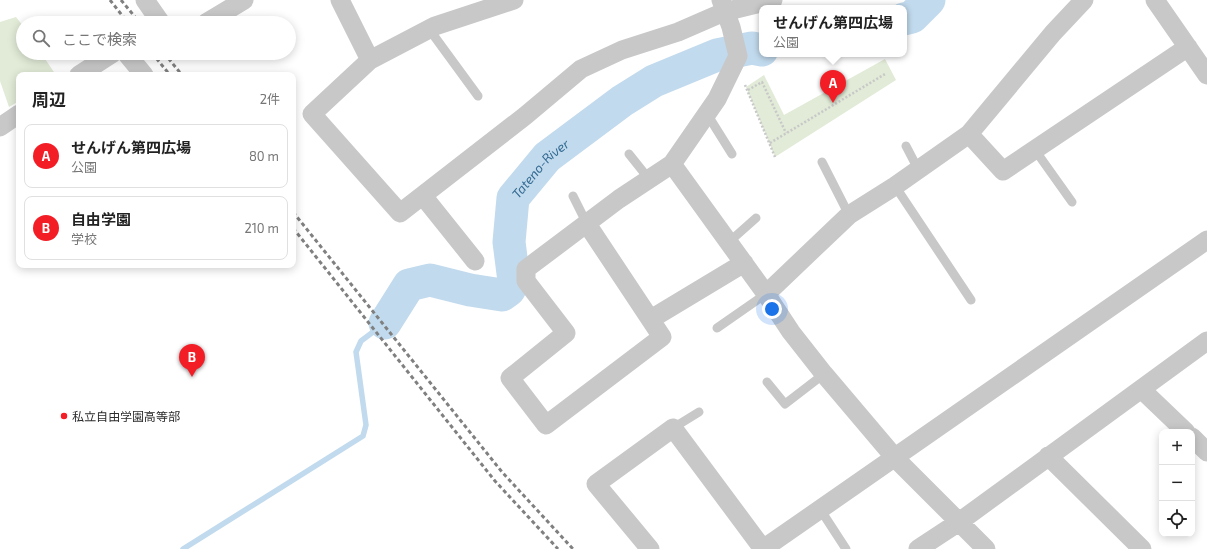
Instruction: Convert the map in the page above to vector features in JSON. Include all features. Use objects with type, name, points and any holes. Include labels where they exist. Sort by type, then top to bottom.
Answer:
[{"type":"street","points":[[145,0],[156,16]]},
{"type":"street","points":[[218,16],[244,0]]},
{"type":"street","points":[[340,0],[370,60]]},
{"type":"street","points":[[514,0],[429,29],[370,60],[312,114],[400,213],[473,155],[526,116],[581,69],[622,50],[678,32],[725,13],[774,0]]},
{"type":"street","points":[[766,294],[849,216],[969,134],[1053,33],[1084,0]]},
{"type":"street","points":[[1158,1],[1207,75]]},
{"type":"street","points":[[587,224],[662,337],[546,425],[510,378],[566,334],[526,280],[526,269],[619,199],[672,164],[717,99],[738,56],[725,13]]},
{"type":"street","points":[[969,134],[1003,171],[1188,47]]},
{"type":"street","points":[[84,72],[102,60]]},
{"type":"street","points":[[132,60],[142,72]]},
{"type":"street","points":[[0,127],[16,116]]},
{"type":"street","points":[[672,164],[766,294],[791,332],[824,374],[896,458],[986,549]]},
{"type":"street","points":[[423,196],[475,261]]},
{"type":"street","points":[[650,549],[596,484],[673,428],[763,549],[896,458],[1207,240]]},
{"type":"street","points":[[651,319],[744,264]]},
{"type":"street","points":[[918,549],[958,522],[1207,341]]},
{"type":"street","points":[[1142,389],[1183,429]]},
{"type":"street","points":[[1195,441],[1207,452]]},
{"type":"street","points":[[1048,456],[1142,549]]},
{"type":"lane","points":[[429,29],[478,96]]},
{"type":"lane","points":[[707,114],[732,154]]},
{"type":"lane","points":[[906,146],[918,169]]},
{"type":"lane","points":[[1036,150],[1072,202]]},
{"type":"lane","points":[[630,154],[649,179]]},
{"type":"lane","points":[[822,162],[849,216]]},
{"type":"lane","points":[[895,186],[971,300]]},
{"type":"lane","points":[[573,196],[587,224]]},
{"type":"lane","points":[[729,242],[756,218]]},
{"type":"lane","points":[[717,328],[766,294]]},
{"type":"lane","points":[[767,382],[785,404],[824,374]]},
{"type":"lane","points":[[673,428],[699,412]]},
{"type":"lane","points":[[820,509],[846,549]]},
{"type":"path","points":[[732,68],[748,90],[775,157]]},
{"type":"path","points":[[770,143],[885,74]]},
{"type":"path","points":[[748,90],[762,82],[786,133]]},
{"type":"green space","points":[[16,17],[16,60],[46,60],[54,72],[16,72],[16,103],[9,107],[0,81],[0,22]]},
{"type":"green space","points":[[885,59],[896,80],[775,157],[746,87],[764,75],[784,115]]},
{"type":"waterway","name":"Tateno-River","points":[[907,18],[912,17],[929,0]]},
{"type":"waterway","name":"Tateno-River","points":[[385,323],[409,285],[430,280],[470,290],[502,295],[509,290],[514,281],[509,242],[513,198],[547,157],[622,101],[654,81],[717,55],[752,48],[759,49]]},
{"type":"waterway","points":[[183,549],[363,436],[366,425],[356,352],[361,341],[385,323]]},
{"type":"railway","points":[[110,0],[123,16]]},
{"type":"railway","points":[[121,0],[134,16]]},
{"type":"railway","points":[[158,60],[168,72]]},
{"type":"railway","points":[[170,60],[180,72]]},
{"type":"railway","points":[[296,216],[502,472],[573,549]]},
{"type":"railway","points":[[296,232],[495,481],[558,549]]},
{"type":"place","name":"せんげん第四広場","points":[[833,103]]},
{"type":"place","name":"自由学園","points":[[192,377]]},
{"type":"place","name":"私立自由学園高等部","points":[[64,416]]}]
